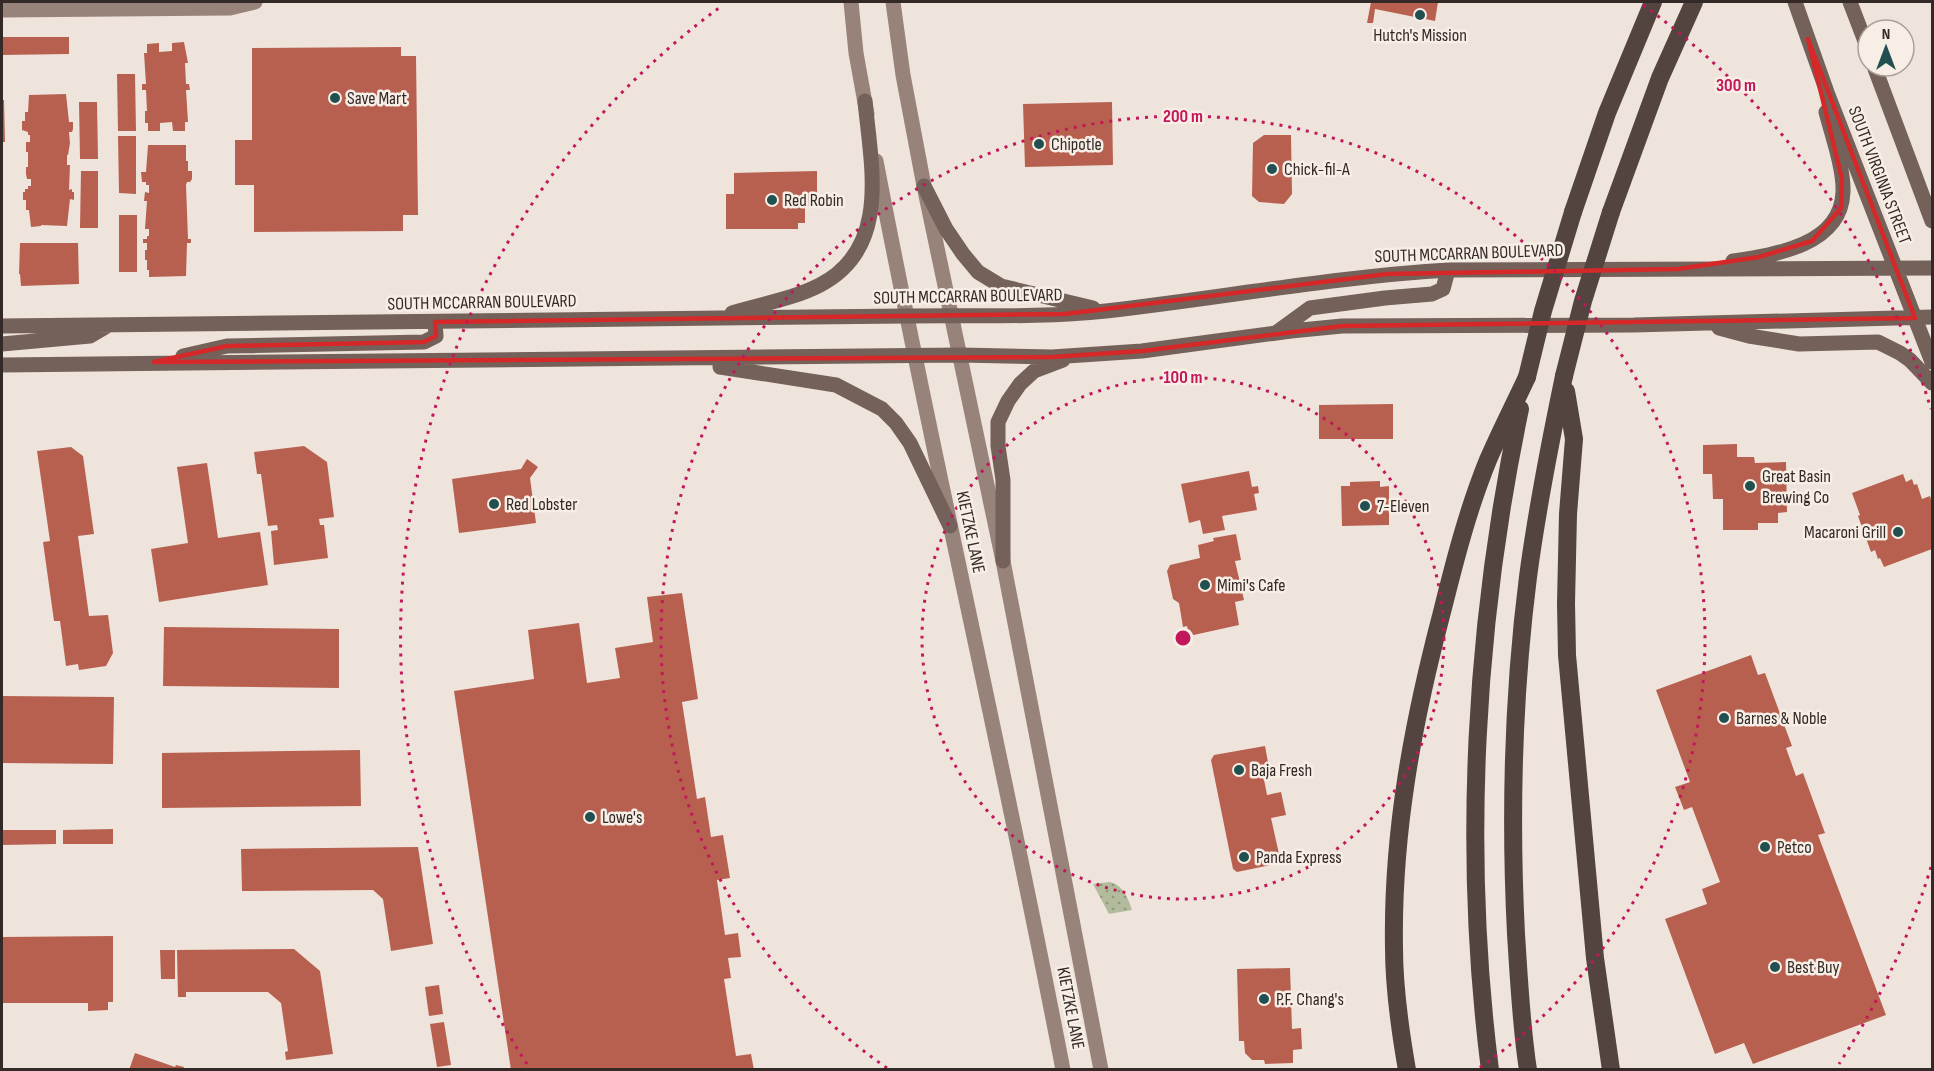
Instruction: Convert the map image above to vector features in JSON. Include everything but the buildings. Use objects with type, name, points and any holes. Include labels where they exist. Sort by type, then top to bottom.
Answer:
[{"type":"highway","points":[[1490,1070],[1477,914],[1477,749],[1494,562],[1508,468],[1543,311],[1572,212],[1607,113],[1653,2]]},
{"type":"highway","points":[[1528,1070],[1514,896],[1513,803],[1516,712],[1528,579],[1538,514],[1564,376],[1583,301],[1611,212],[1660,78],[1694,2]]},
{"type":"highway","points":[[1564,376],[1574,440],[1568,514],[1567,655],[1595,958],[1611,1070]]},
{"type":"highway","points":[[1407,1070],[1397,998],[1394,948],[1397,852],[1405,781],[1419,704],[1463,529],[1488,460],[1527,378]]},
{"type":"main road","points":[[2,10],[230,8],[255,2]]},
{"type":"main road","name":"KIETZKE LANE","points":[[851,2],[856,53],[914,357],[1029,893],[1063,1070]]},
{"type":"main road","name":"KIETZKE LANE","points":[[893,2],[903,75],[924,186],[1003,561],[1101,1070]]},
{"type":"main road","name":"SOUTH VIRGINIA STREET","points":[[1795,2],[1932,362]]},
{"type":"main road","points":[[1850,2],[1856,18]]},
{"type":"main road","points":[[1678,270],[1759,257],[1812,241],[1823,232],[1841,208],[1842,179],[1808,39]]},
{"type":"main road","name":"SOUTH VIRGINIA STREET","points":[[1879,78],[1932,220]]},
{"type":"main road","points":[[711,319],[797,295],[835,276],[854,257],[866,235],[870,216],[872,176],[865,101]]},
{"type":"main road","points":[[924,186],[946,229],[978,272],[1001,286],[1105,311]]},
{"type":"main road","name":"SOUTH MCCARRAN BOULEVARD","points":[[2,326],[1030,316],[1105,311],[1312,282],[1448,270],[1932,268]]},
{"type":"main road","points":[[1277,332],[1310,308],[1432,294],[1443,289],[1448,270]]},
{"type":"main road","points":[[2,365],[1076,356],[1180,347],[1277,332],[1342,326],[1701,323],[1932,317]]},
{"type":"main road","points":[[154,362],[227,346],[424,342],[436,336],[435,322]]},
{"type":"main road","points":[[1701,323],[1749,336],[1799,345],[1878,342],[1910,360],[1932,383]]},
{"type":"main road","points":[[2,344],[90,336],[110,325]]},
{"type":"main road","points":[[1003,561],[1003,480],[998,446],[998,422],[1008,401],[1020,384],[1034,371],[1076,356]]},
{"type":"main road","points":[[654,359],[747,370],[836,385],[882,409],[896,423],[910,443],[950,526]]},
{"type":"highlighted area","points":[[1808,39],[1915,318],[1342,326],[1142,351],[1052,357],[154,362],[227,346],[424,342],[436,336],[435,322],[1065,314],[1387,274],[1678,269],[1759,257],[1812,241],[1841,208],[1842,179]]},
{"type":"green space","points":[[1110,882],[1122,889],[1132,910],[1109,914],[1093,884]]},
{"type":"place","name":"Hutch's Mission","points":[[1420,15]]},
{"type":"place","name":"Save Mart","points":[[335,98]]},
{"type":"place","name":"Chipotle","points":[[1039,144]]},
{"type":"place","name":"Chick-fil-A","points":[[1272,169]]},
{"type":"place","name":"Red Robin","points":[[772,200]]},
{"type":"place","name":"Great Basin Brewing Co","points":[[1750,486]]},
{"type":"place","name":"Red Lobster","points":[[494,504]]},
{"type":"place","name":"7-Eleven","points":[[1365,506]]},
{"type":"place","name":"Macaroni Grill","points":[[1898,532]]},
{"type":"place","name":"Mimi's Cafe","points":[[1205,585]]},
{"type":"place","name":"Barnes & Noble","points":[[1724,718]]},
{"type":"place","name":"Baja Fresh","points":[[1239,770]]},
{"type":"place","name":"Lowe's","points":[[590,817]]},
{"type":"place","name":"Petco","points":[[1765,847]]},
{"type":"place","name":"Panda Express","points":[[1244,857]]},
{"type":"place","name":"Best Buy","points":[[1775,967]]},
{"type":"place","name":"P.F. Chang's","points":[[1264,999]]}]
